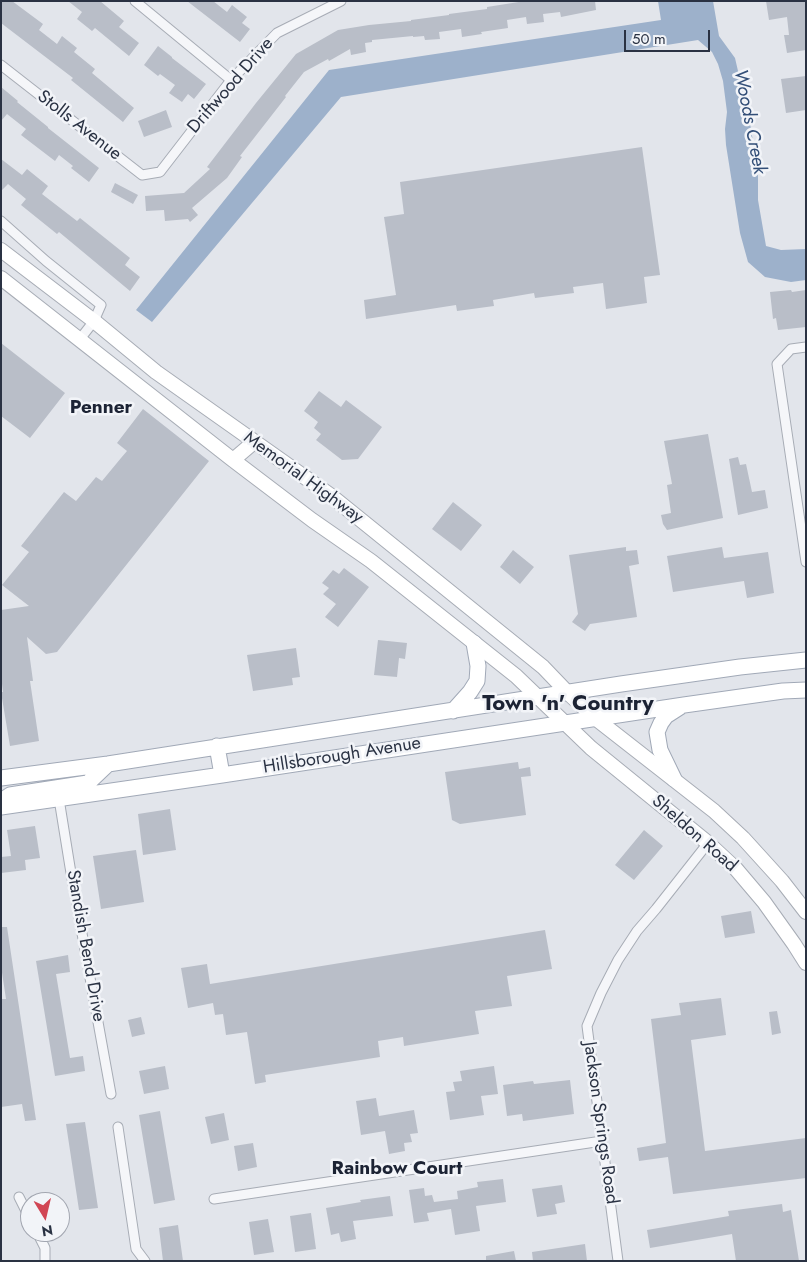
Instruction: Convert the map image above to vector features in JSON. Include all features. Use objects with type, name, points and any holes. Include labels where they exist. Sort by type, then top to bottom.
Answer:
[{"type":"main road","name":"Memorial Highway","points":[[1,250],[94,321],[156,372],[330,495],[543,667],[596,718]]},
{"type":"main road","name":"Memorial Highway","points":[[1,278],[233,460],[312,520],[371,561],[516,676],[565,722]]},
{"type":"main road","points":[[233,460],[254,442]]},
{"type":"main road","points":[[453,711],[470,692],[476,681],[478,666],[474,643]]},
{"type":"main road","name":"Hillsborough Avenue","points":[[1,778],[108,764],[453,711],[538,696],[740,667],[806,660]]},
{"type":"main road","name":"Hillsborough Avenue","points":[[1,807],[565,722],[806,690]]},
{"type":"main road","points":[[674,779],[660,750],[657,732],[666,716],[684,705]]},
{"type":"main road","name":"Sheldon Road","points":[[596,718],[714,811],[782,881],[806,912]]},
{"type":"main road","name":"Sheldon Road","points":[[565,722],[591,748],[708,843],[736,869],[764,902],[806,963]]},
{"type":"main road","points":[[217,746],[222,775]]},
{"type":"main road","points":[[1,801],[10,795],[88,783],[108,764]]},
{"type":"street","points":[[135,1],[231,80]]},
{"type":"street","name":"Driftwood Drive","points":[[160,172],[231,80],[277,33],[341,1]]},
{"type":"street","name":"Stolls Avenue","points":[[1,65],[142,175],[160,172]]},
{"type":"street","points":[[1,221],[46,261],[101,305],[94,321],[80,339]]},
{"type":"street","points":[[806,347],[791,349],[777,364],[806,562]]},
{"type":"street","name":"Standish Bend Drive","points":[[59,799],[111,1094]]},
{"type":"street","name":"Jackson Springs Road","points":[[618,1261],[587,1026],[601,992],[618,960],[637,931],[708,843]]},
{"type":"street","points":[[118,1127],[136,1249],[145,1261]]},
{"type":"street","points":[[214,1199],[602,1141]]},
{"type":"street","points":[[42,1242],[45,1248],[45,1261]]},
{"type":"water","name":"Woods Creek","points":[[658,1],[713,1],[719,36],[735,58],[750,123],[758,173],[758,200],[766,246],[781,250],[806,249],[806,280],[791,282],[765,277],[748,262],[740,233],[726,145],[727,112],[723,81],[712,52],[698,40],[341,97],[152,322],[136,310],[329,70],[661,20]]},
{"type":"building","points":[[1,1],[12,1],[43,24],[39,30],[57,44],[62,36],[77,48],[74,52],[95,69],[92,73],[134,108],[123,122],[71,80],[73,78],[1,23]]},
{"type":"building","points":[[68,1],[100,1],[124,21],[119,27],[139,43],[129,56],[95,28],[92,31],[77,19],[82,12]]},
{"type":"building","points":[[187,1],[213,1],[227,12],[232,5],[247,17],[242,23],[250,29],[240,42]]},
{"type":"building","points":[[525,1],[595,1],[596,10],[561,17],[560,12],[543,14],[544,22],[527,24],[526,17],[507,20],[508,28],[462,37],[461,29],[439,32],[440,39],[425,40],[424,36],[413,36],[372,40],[372,42],[365,43],[366,52],[351,55],[350,49],[304,72],[240,156],[242,157],[227,178],[192,208],[198,215],[190,222],[188,219],[165,221],[164,210],[146,211],[145,196],[184,193],[210,169],[207,167],[296,54],[338,30],[411,21]]},
{"type":"building","points":[[766,1],[806,1],[806,50],[787,53],[784,35],[789,35],[787,17],[769,20]]},
{"type":"building","points":[[158,46],[206,84],[194,99],[188,94],[182,102],[169,93],[175,85],[160,74],[158,76],[144,65]]},
{"type":"building","points":[[806,76],[806,110],[786,113],[781,79]]},
{"type":"building","points":[[1,87],[48,128],[99,168],[89,182],[71,168],[73,166],[59,155],[55,161],[21,135],[26,129],[7,114],[1,121]]},
{"type":"building","points":[[166,110],[172,127],[144,137],[138,121]]},
{"type":"building","points":[[642,147],[660,275],[644,277],[647,303],[606,309],[603,283],[573,287],[574,293],[535,298],[534,293],[493,300],[494,306],[457,311],[456,305],[366,319],[364,300],[396,295],[384,217],[404,214],[400,182]]},
{"type":"building","points":[[1,159],[22,175],[27,169],[48,186],[42,194],[77,221],[80,218],[130,258],[125,265],[140,277],[130,291],[59,232],[57,234],[21,205],[26,199],[8,184],[1,191]]},
{"type":"building","points":[[115,183],[138,195],[133,204],[111,192]]},
{"type":"building","points":[[791,290],[792,292],[806,290],[806,327],[778,330],[776,318],[773,319],[770,292]]},
{"type":"building","points":[[1,343],[65,393],[30,438],[1,416]]},
{"type":"building","points":[[319,391],[341,407],[346,400],[382,427],[358,459],[342,460],[316,440],[321,434],[314,428],[318,422],[304,411]]},
{"type":"building","points":[[143,409],[209,461],[57,652],[46,654],[27,637],[33,681],[30,681],[39,741],[10,746],[1,692],[3,692],[1,676],[1,610],[29,606],[2,585],[29,552],[21,546],[64,492],[76,501],[96,477],[102,481],[127,451],[117,443]]},
{"type":"building","points":[[708,434],[723,518],[667,530],[661,515],[671,513],[667,485],[672,484],[664,441]]},
{"type":"building","points":[[738,457],[740,465],[746,464],[752,492],[765,490],[768,508],[738,515],[729,459]]},
{"type":"building","points":[[453,502],[482,525],[461,551],[432,529]]},
{"type":"building","points":[[626,547],[626,551],[637,550],[639,564],[629,566],[637,617],[590,624],[585,631],[572,622],[578,614],[569,555]]},
{"type":"building","points":[[722,547],[724,558],[768,552],[774,593],[747,598],[744,581],[673,592],[667,556]]},
{"type":"building","points":[[513,550],[534,567],[520,584],[500,567]]},
{"type":"building","points":[[344,568],[369,587],[338,627],[325,617],[336,604],[323,594],[329,588],[322,583],[333,570],[339,574]]},
{"type":"building","points":[[378,640],[407,643],[405,659],[399,658],[397,677],[374,675]]},
{"type":"building","points":[[296,648],[300,677],[292,678],[293,685],[253,691],[247,655]]},
{"type":"building","points":[[518,762],[519,769],[530,767],[531,776],[521,777],[526,815],[460,824],[452,820],[445,772]]},
{"type":"building","points":[[170,809],[176,850],[143,855],[138,814]]},
{"type":"building","points":[[35,826],[40,858],[25,860],[26,870],[1,873],[1,857],[11,856],[7,830]]},
{"type":"building","points":[[644,830],[663,846],[634,880],[615,865]]},
{"type":"building","points":[[136,850],[144,902],[101,909],[93,856]]},
{"type":"building","points":[[751,911],[755,933],[725,938],[721,916]]},
{"type":"building","points":[[1,927],[7,927],[36,1120],[25,1121],[22,1104],[1,1107],[1,999],[6,999],[1,966]]},
{"type":"building","points":[[545,930],[552,969],[507,976],[512,1006],[475,1011],[479,1034],[404,1046],[403,1037],[378,1041],[380,1057],[265,1075],[266,1082],[255,1084],[247,1032],[226,1035],[223,1014],[215,1015],[213,1003],[188,1008],[181,968],[207,964],[210,984]]},
{"type":"building","points":[[68,955],[70,972],[56,974],[70,1058],[83,1056],[85,1071],[55,1076],[36,961]]},
{"type":"building","points":[[721,998],[726,1035],[691,1040],[705,1151],[806,1138],[806,1178],[673,1194],[668,1157],[639,1161],[637,1148],[666,1143],[651,1019],[681,1015],[679,1003]]},
{"type":"building","points":[[777,1011],[781,1033],[772,1035],[769,1012]]},
{"type":"building","points":[[141,1017],[145,1034],[132,1037],[128,1020]]},
{"type":"building","points":[[165,1066],[169,1089],[144,1094],[139,1071]]},
{"type":"building","points":[[494,1066],[498,1094],[481,1096],[484,1115],[450,1120],[446,1092],[455,1091],[453,1082],[462,1081],[460,1071]]},
{"type":"building","points":[[570,1080],[574,1114],[523,1121],[522,1114],[507,1116],[503,1085],[533,1081],[534,1084]]},
{"type":"building","points":[[376,1098],[379,1116],[414,1110],[418,1133],[410,1134],[412,1142],[404,1143],[405,1151],[389,1154],[385,1131],[361,1135],[356,1101]]},
{"type":"building","points":[[160,1111],[175,1200],[154,1204],[139,1115]]},
{"type":"building","points":[[224,1113],[229,1140],[211,1144],[205,1117]]},
{"type":"building","points":[[85,1122],[98,1208],[79,1210],[66,1124]]},
{"type":"building","points":[[253,1143],[257,1167],[238,1171],[234,1146]]},
{"type":"building","points":[[503,1179],[506,1202],[476,1206],[480,1231],[455,1235],[451,1209],[427,1213],[429,1221],[414,1223],[409,1190],[424,1188],[425,1196],[432,1195],[434,1202],[458,1199],[457,1191],[478,1187],[477,1182]]},
{"type":"building","points":[[562,1185],[565,1202],[555,1204],[557,1214],[537,1217],[532,1189]]},
{"type":"building","points":[[390,1196],[393,1216],[353,1221],[356,1239],[341,1242],[339,1233],[331,1235],[326,1208],[361,1202],[360,1200]]},
{"type":"building","points":[[782,1204],[783,1212],[791,1210],[799,1261],[736,1261],[732,1234],[650,1248],[647,1230],[729,1216],[728,1211]]},
{"type":"building","points":[[311,1213],[316,1249],[295,1252],[290,1216]]},
{"type":"building","points":[[268,1219],[274,1252],[254,1255],[249,1222]]},
{"type":"building","points":[[178,1225],[183,1261],[163,1261],[159,1228]]},
{"type":"building","points":[[585,1244],[587,1261],[533,1261],[532,1252]]},
{"type":"building","points":[[514,1251],[516,1261],[486,1261],[486,1256]]},
{"type":"district","name":"Penner","points":[[101,408]]},
{"type":"district","name":"Town 'n' Country","points":[[568,705]]},
{"type":"district","name":"Rainbow Court","points":[[397,1169]]}]
